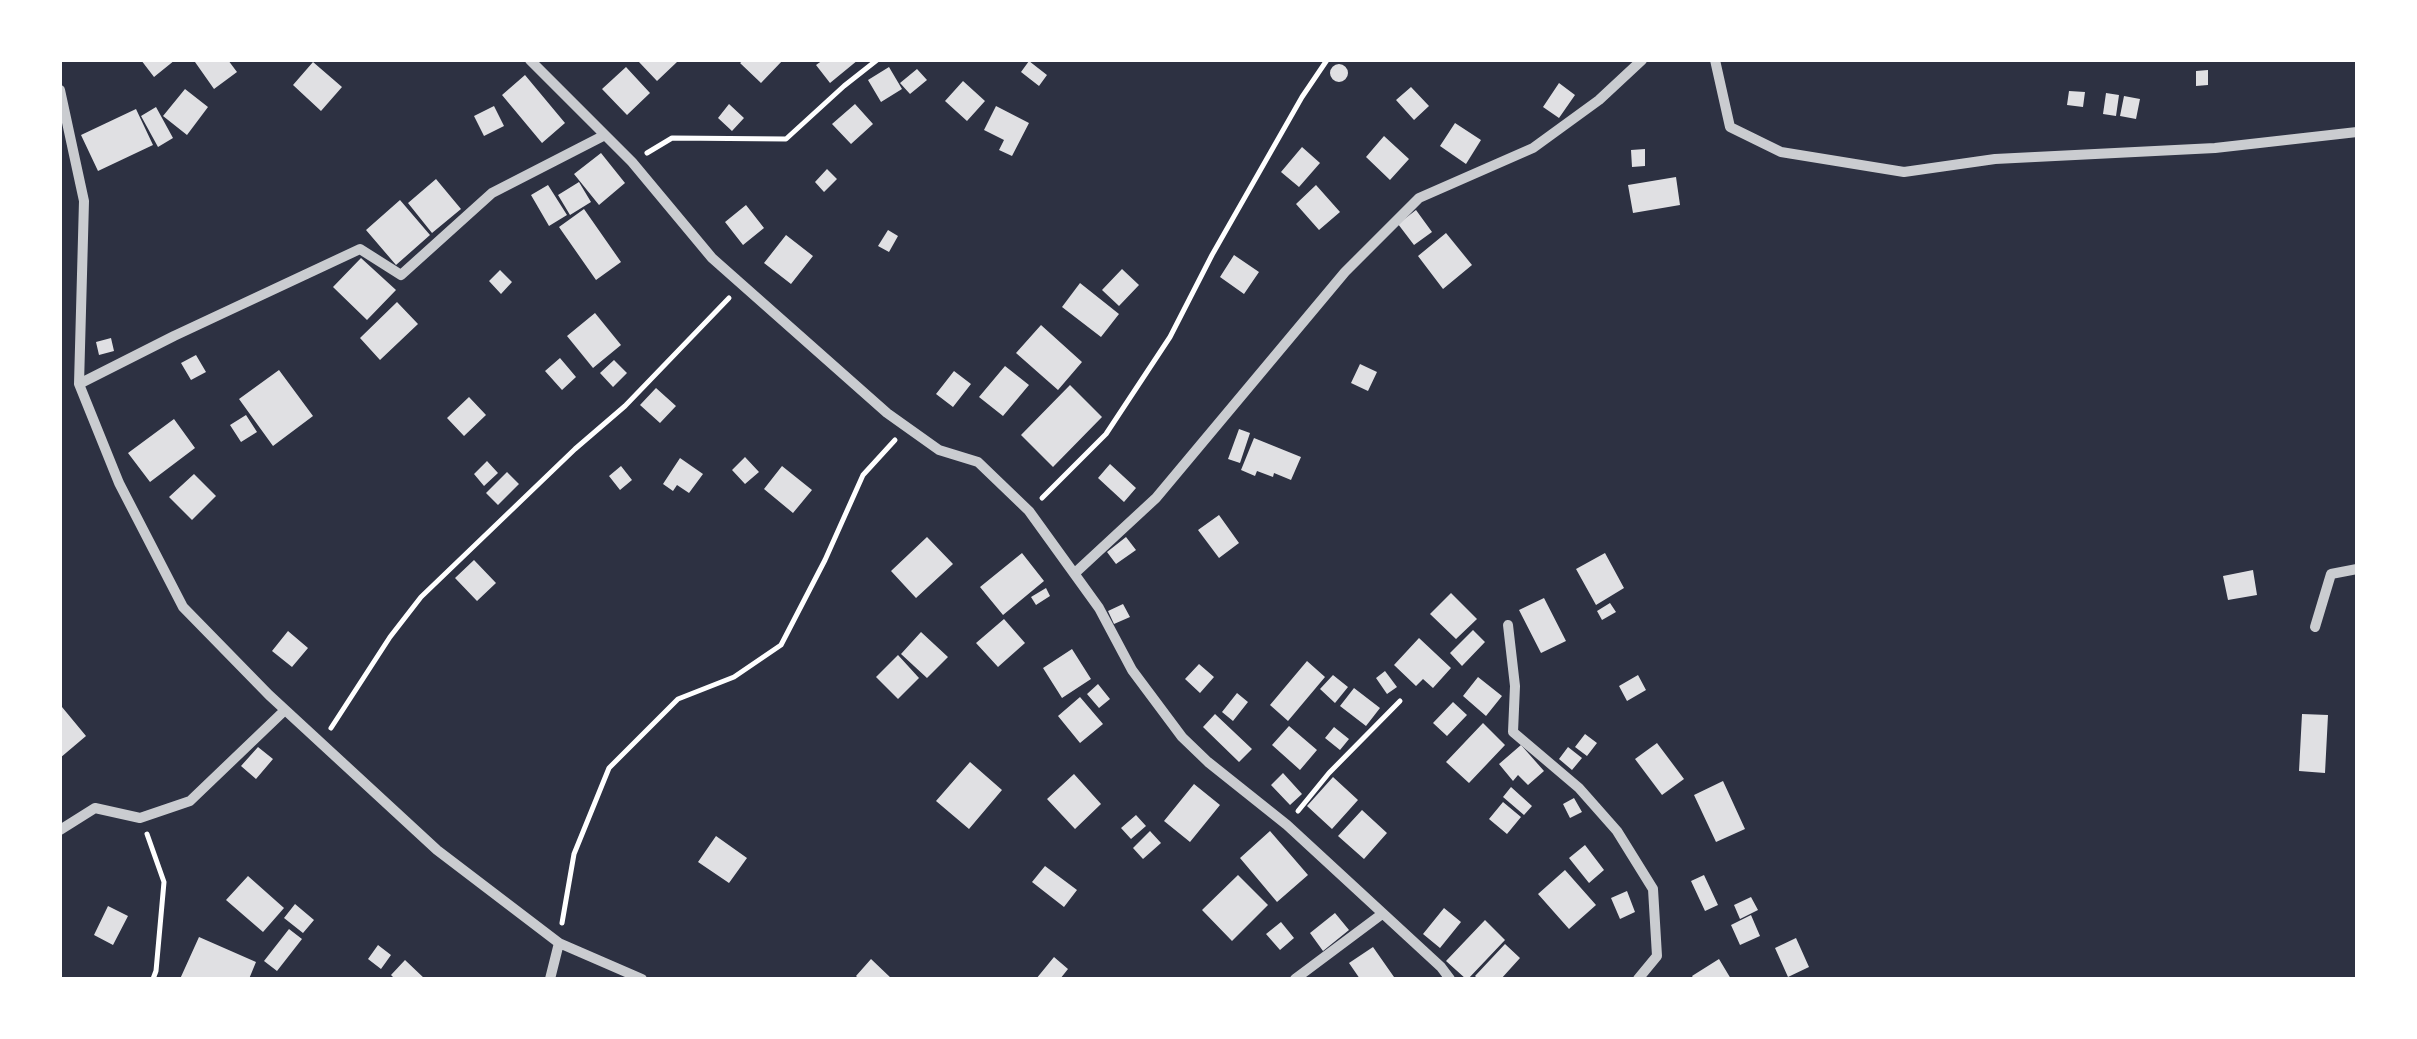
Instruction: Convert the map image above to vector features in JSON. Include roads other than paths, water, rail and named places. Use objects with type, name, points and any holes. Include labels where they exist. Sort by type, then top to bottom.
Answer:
[{"type":"street","points":[[530,60],[632,162],[712,258],[887,412],[940,450],[978,462],[1029,511],[1099,608],[1132,670],[1182,737],[1287,826],[1450,979]]},
{"type":"street","points":[[1075,573],[1156,498],[1345,272],[1419,198],[1533,148],[1599,100],[1642,60]]},
{"type":"street","points":[[1715,60],[1730,128],[1781,152],[1904,172],[1996,159],[2215,148],[2357,132]]},
{"type":"street","points":[[60,90],[84,201],[79,384],[119,483],[183,607],[285,710],[437,850],[559,944],[642,979]]},
{"type":"street","points":[[79,384],[360,249],[402,275],[492,193],[604,135]]},
{"type":"street","points":[[2315,628],[2332,574],[2357,570]]},
{"type":"street","points":[[1508,625],[1515,686],[1513,732],[1579,788],[1604,816],[1653,889],[1657,956],[1638,979]]},
{"type":"street","points":[[60,830],[95,808],[140,818],[190,801],[285,710]]},
{"type":"street","points":[[1295,979],[1382,914]]},
{"type":"street","points":[[550,979],[559,944]]}]
